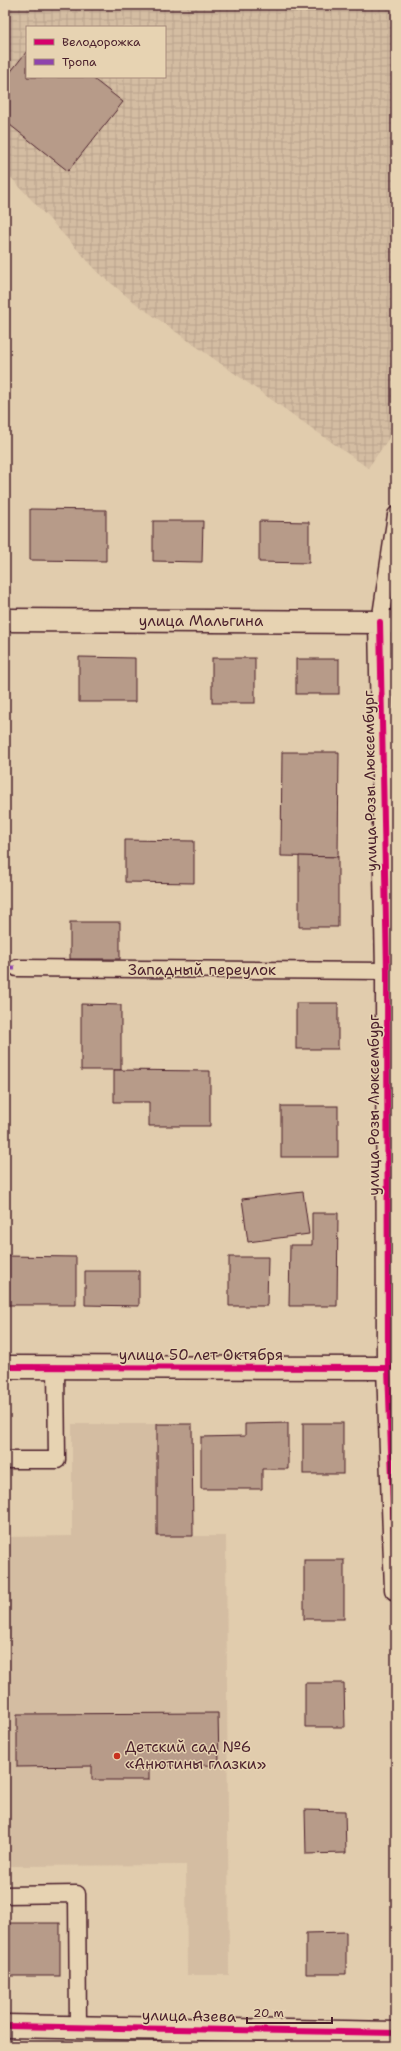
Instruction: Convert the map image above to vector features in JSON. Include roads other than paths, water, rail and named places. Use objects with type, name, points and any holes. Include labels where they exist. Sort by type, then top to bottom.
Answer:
[{"type":"street","name":"улица Мальгина","points":[[5,620],[388,622]]},
{"type":"street","name":"улица Розы Люксембург","points":[[388,622],[387,971],[396,1589]]},
{"type":"street","name":"улица 50 лет Октября","points":[[5,1367],[392,1367]]},
{"type":"street","name":"улица Азева","points":[[5,2026],[396,2034]]},
{"type":"lane","points":[[388,622],[396,515]]},
{"type":"lane","name":"Западный переулок","points":[[17,968],[387,971]]},
{"type":"lane","points":[[5,1460],[57,1460],[56,1368]]},
{"type":"lane","points":[[5,1894],[77,1894],[78,2027]]},
{"type":"place","name":"Детский сад №6 «Анютины глазки»","points":[[117,1756]]}]
